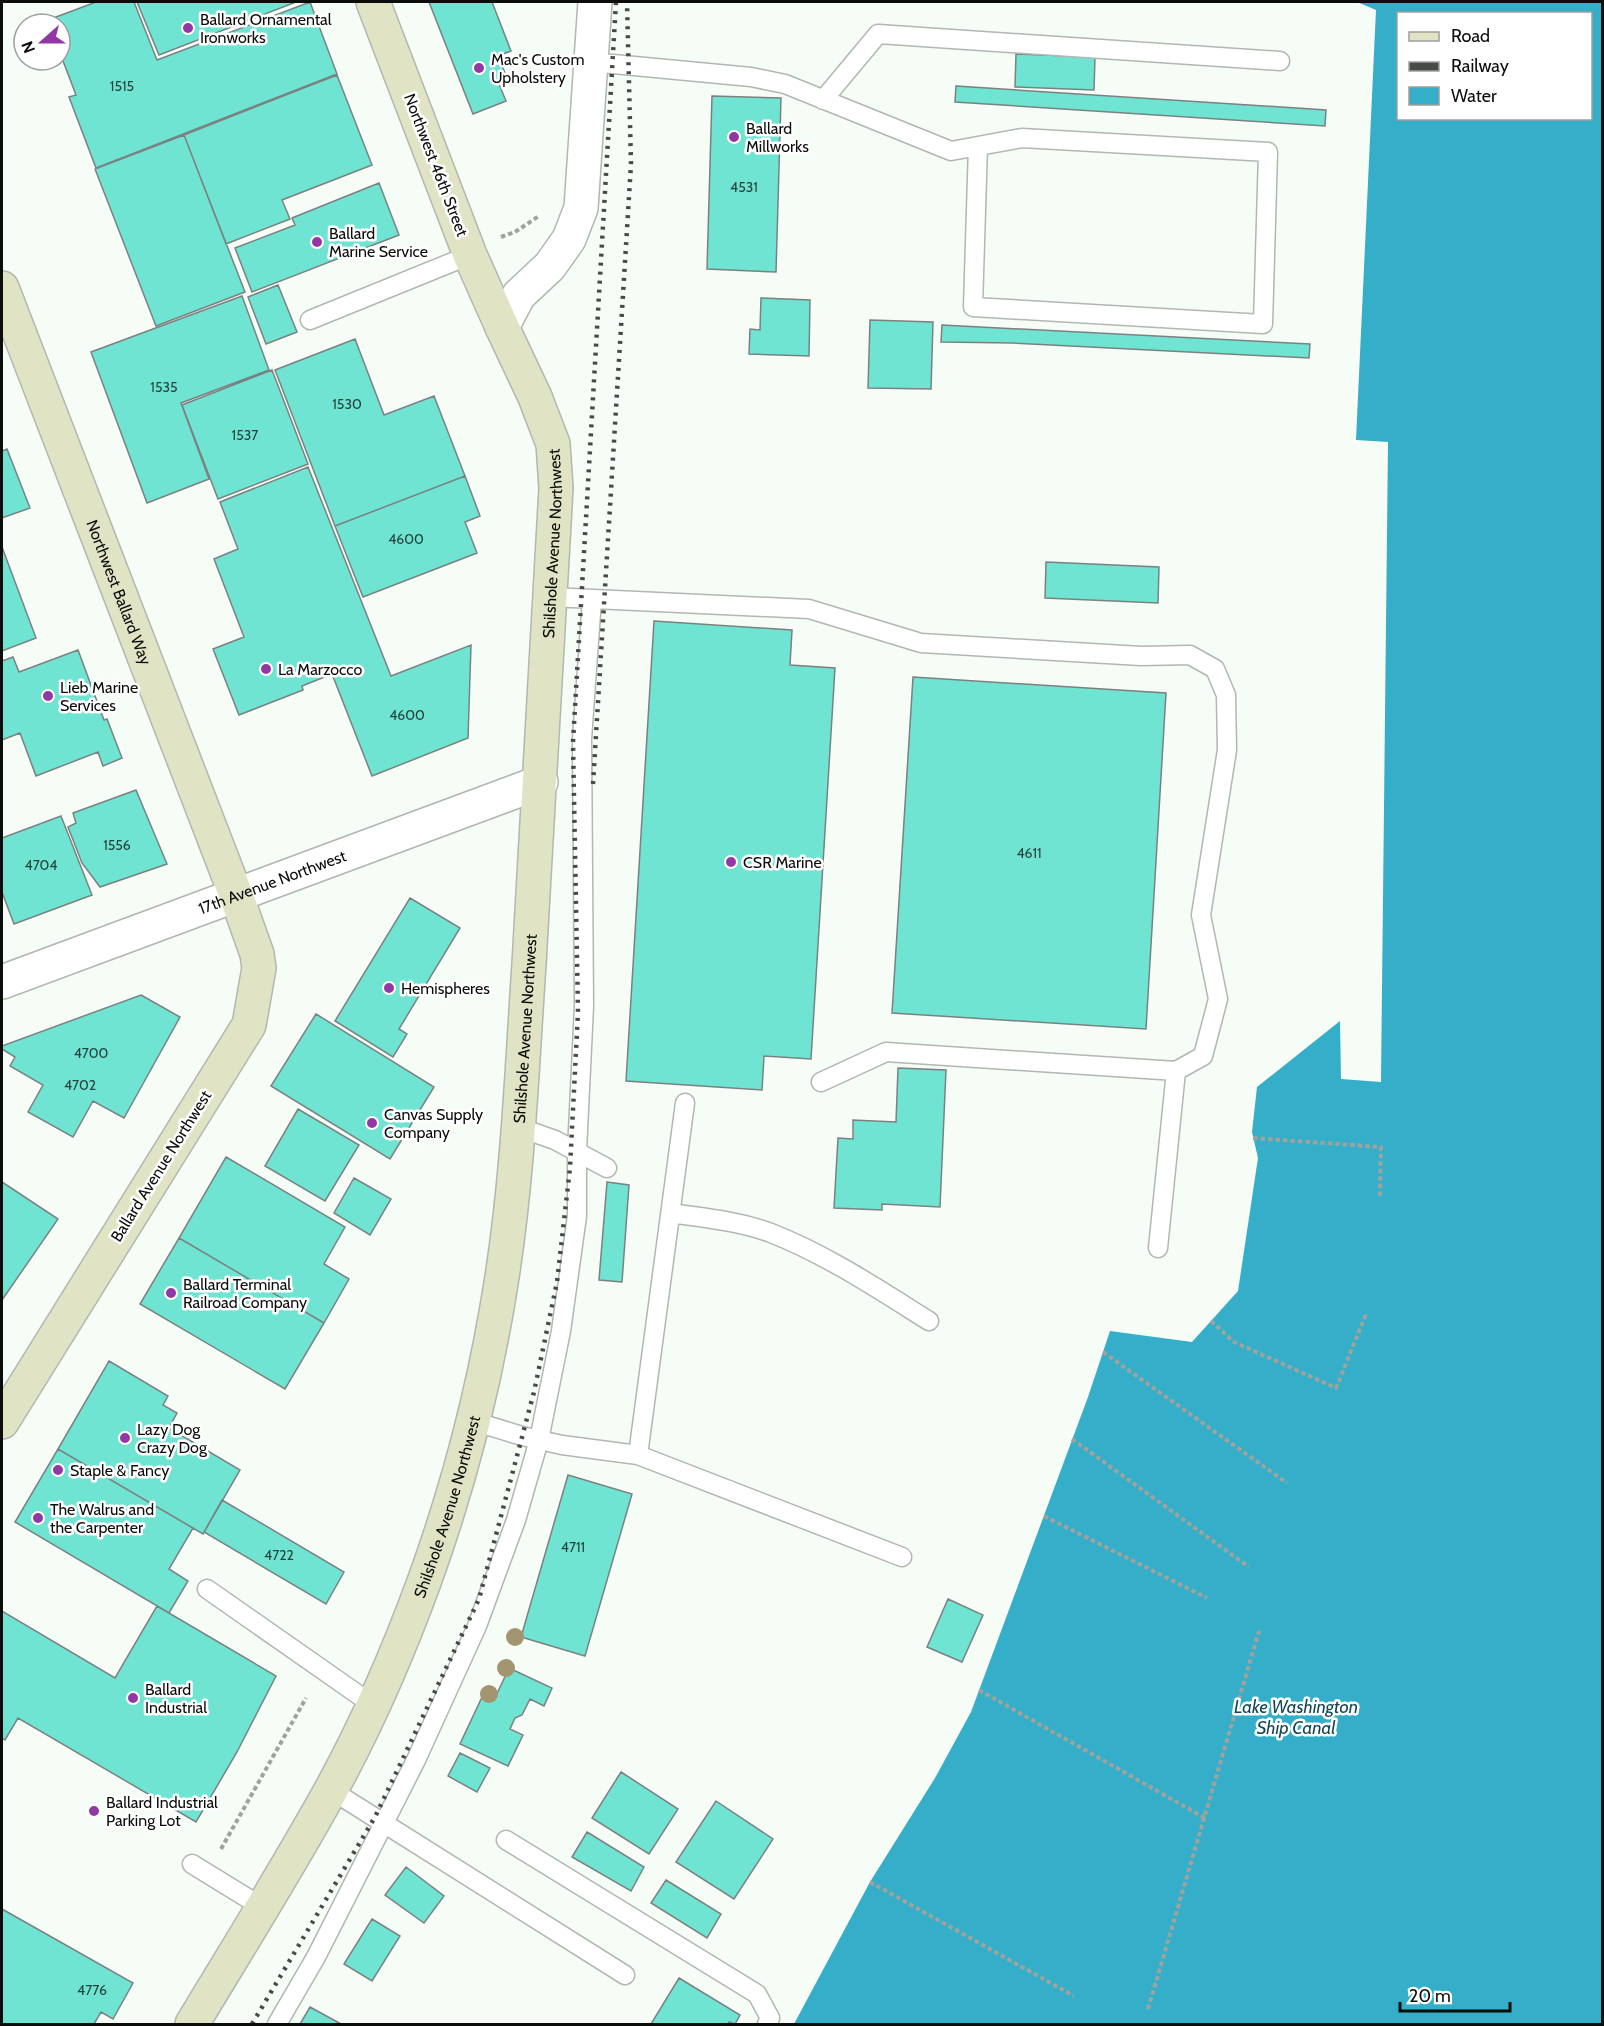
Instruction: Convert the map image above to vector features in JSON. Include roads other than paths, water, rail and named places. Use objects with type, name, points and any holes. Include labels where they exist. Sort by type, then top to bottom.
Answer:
[{"type":"street","name":"Northwest 46th Street","points":[[373,2],[470,255],[501,327]]},
{"type":"street","points":[[501,327],[519,295],[550,266],[569,239],[581,208],[595,2]]},
{"type":"street","name":"Northwest Ballard Way","points":[[2,288],[236,895]]},
{"type":"street","name":"Shilshole Avenue Northwest","points":[[192,2025],[331,1790],[373,1705],[424,1581],[442,1528],[473,1421],[490,1348],[512,1201],[518,1127],[541,782],[556,488],[553,444],[535,397],[501,327]]},
{"type":"street","name":"17th Avenue Northwest","points":[[2,982],[541,782]]},
{"type":"street","name":"Ballard Avenue Northwest","points":[[2,1422],[249,1025],[259,968],[257,954],[236,895]]},
{"type":"lane","points":[[823,100],[878,34],[1280,61]]},
{"type":"lane","points":[[591,63],[751,77],[785,84],[951,151],[978,146],[1022,138],[1268,152],[1263,324],[973,308],[978,146]]},
{"type":"lane","points":[[310,320],[470,255]]},
{"type":"lane","points":[[550,597],[810,609],[921,643],[1141,656],[1190,655],[1215,669],[1226,695],[1227,750],[1201,915],[1218,999],[1203,1056],[1176,1071],[886,1052],[821,1082]]},
{"type":"lane","points":[[277,2025],[316,1957],[416,1760],[477,1626],[516,1520],[539,1440],[561,1331],[577,1216],[577,1151],[584,1006],[582,740],[592,599]]},
{"type":"lane","points":[[1158,1248],[1176,1071]]},
{"type":"lane","points":[[638,1455],[685,1103]]},
{"type":"lane","points":[[518,1127],[555,1140],[607,1168]]},
{"type":"lane","points":[[670,1213],[723,1220],[770,1233],[866,1281],[929,1321]]},
{"type":"lane","points":[[473,1421],[562,1445],[638,1455],[902,1557]]},
{"type":"lane","points":[[207,1588],[373,1705]]},
{"type":"lane","points":[[331,1790],[625,1975]]},
{"type":"lane","points":[[506,1840],[757,1994],[770,2018],[767,2025]]},
{"type":"lane","points":[[199,1869],[262,1907]]},
{"type":"water","name":"Lake Washington Ship Canal","points":[[1357,2],[1602,2],[1602,2024],[794,2024],[870,1882],[935,1778],[971,1712],[1088,1397],[1110,1331],[1192,1342],[1238,1291],[1258,1158],[1252,1132],[1257,1087],[1340,1021],[1341,1079],[1381,1082],[1388,442],[1356,440],[1376,10]]},
{"type":"railway","points":[[252,2024],[375,1817],[479,1599],[534,1392],[557,1282],[570,1168],[578,1012],[573,742],[616,2]]},
{"type":"railway","points":[[593,784],[631,164],[627,2]]},
{"type":"place","name":"Ballard Ornamental Ironworks","points":[[188,28]]},
{"type":"place","name":"Mac's Custom Upholstery","points":[[479,68]]},
{"type":"place","name":"Ballard Millworks","points":[[734,137]]},
{"type":"place","name":"Ballard Marine Service","points":[[317,242]]},
{"type":"place","name":"La Marzocco","points":[[266,669]]},
{"type":"place","name":"Lieb Marine Services","points":[[48,696]]},
{"type":"place","name":"CSR Marine","points":[[731,862]]},
{"type":"place","name":"Hemispheres","points":[[389,988]]},
{"type":"place","name":"Canvas Supply Company","points":[[372,1123]]},
{"type":"place","name":"Ballard Terminal Railroad Company","points":[[171,1293]]},
{"type":"place","name":"Lazy Dog Crazy Dog","points":[[125,1438]]},
{"type":"place","name":"Staple & Fancy","points":[[58,1470]]},
{"type":"place","name":"The Walrus and the Carpenter","points":[[38,1518]]},
{"type":"place","name":"Ballard Industrial","points":[[133,1698]]},
{"type":"place","name":"Ballard Industrial Parking Lot","points":[[94,1811]]}]
